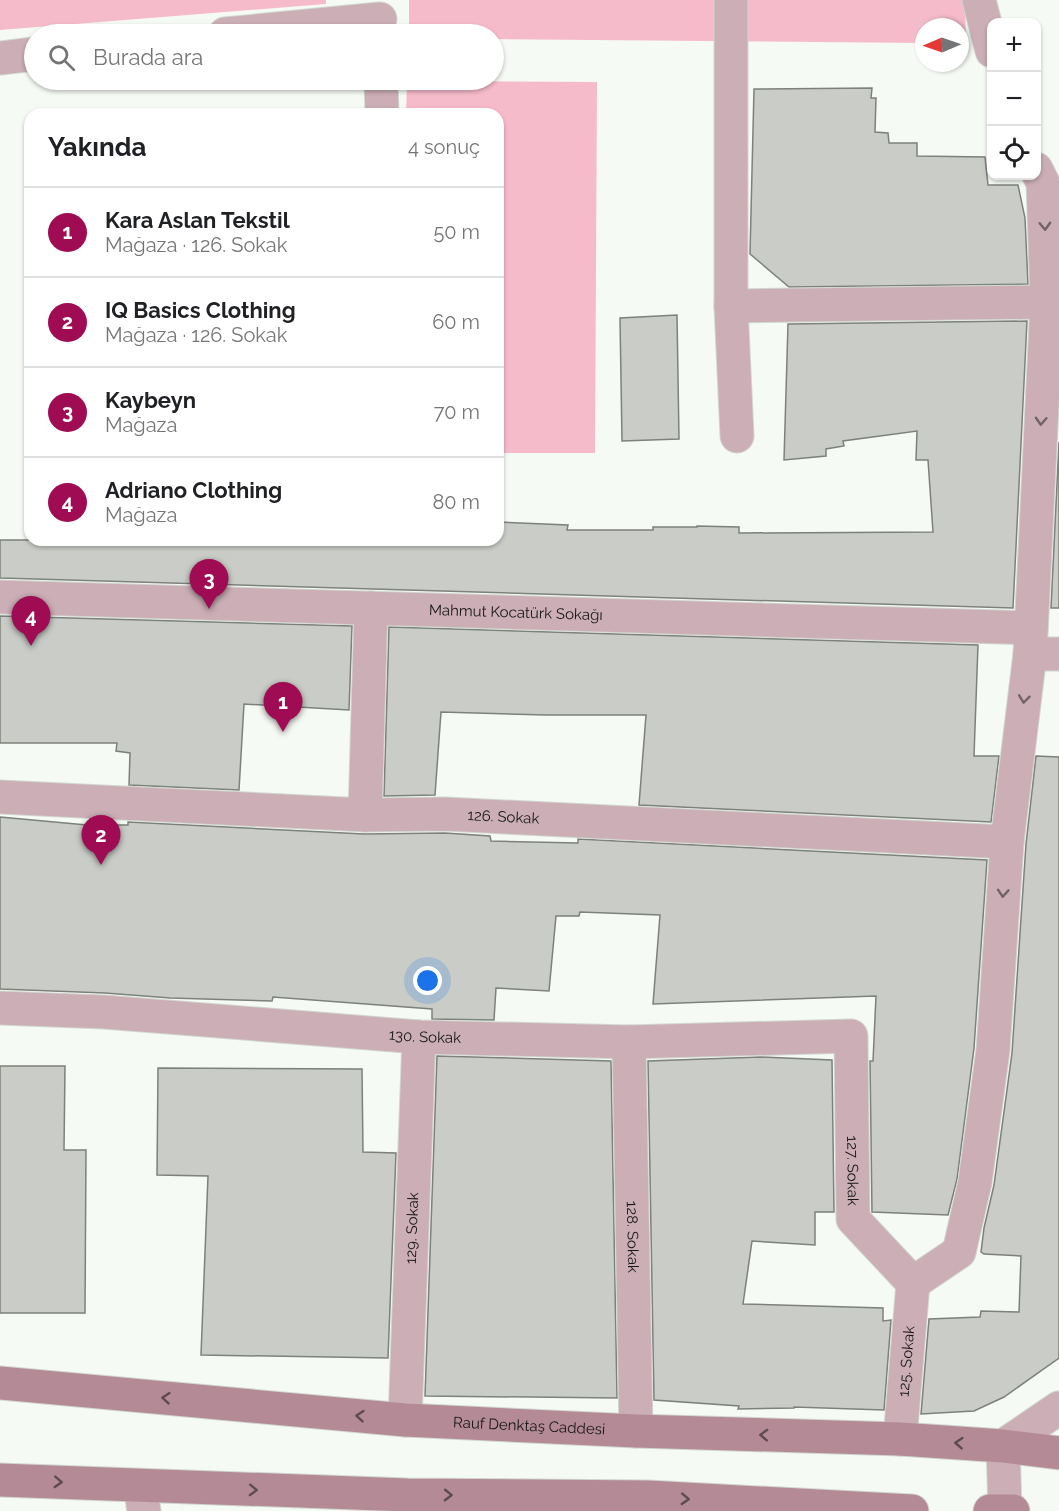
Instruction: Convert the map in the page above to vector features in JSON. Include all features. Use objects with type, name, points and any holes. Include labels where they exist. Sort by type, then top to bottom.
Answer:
[{"type":"main road","name":"Rauf Denktaş Caddesi","points":[[0,1383],[405,1420],[636,1431],[900,1439],[1002,1446],[1059,1453]]},
{"type":"main road","points":[[0,1480],[142,1498],[408,1503],[649,1504],[912,1511]]},
{"type":"main road","points":[[990,1511],[1013,1511]]},
{"type":"street","points":[[731,0],[731,306],[737,436]]},
{"type":"street","points":[[979,0],[987,31]]},
{"type":"street","points":[[322,24],[380,18]]},
{"type":"street","points":[[0,58],[24,55]]},
{"type":"street","points":[[381,90],[382,108]]},
{"type":"street","points":[[913,1283],[959,1252],[975,1182],[993,1050],[1007,842],[1040,645],[1047,302],[1046,178]]},
{"type":"street","points":[[731,306],[1047,302]]},
{"type":"street","name":"Mahmut Kocatürk Sokağı","points":[[0,597],[371,608],[1040,645]]},
{"type":"street","points":[[365,814],[371,608]]},
{"type":"street","name":"126. Sokak","points":[[0,797],[365,814],[445,814],[1007,842]]},
{"type":"street","name":"130. Sokak","points":[[0,1008],[104,1012],[419,1037],[629,1042],[851,1036]]},
{"type":"street","name":"127. Sokak","points":[[851,1036],[853,1219],[913,1283]]},
{"type":"street","name":"129. Sokak","points":[[405,1420],[419,1037]]},
{"type":"street","name":"128. Sokak","points":[[629,1042],[636,1431]]},
{"type":"street","name":"125. Sokak","points":[[900,1439],[913,1283]]},
{"type":"street","points":[[1005,1510],[1002,1446],[1059,1408]]},
{"type":"shaded area","points":[[0,0],[326,0],[326,4],[75,24],[24,24],[24,28],[0,30]]},
{"type":"shaded area","points":[[409,0],[965,0],[965,18],[915,18],[915,43],[504,39],[504,24],[409,24]]},
{"type":"shaded area","points":[[504,82],[597,82],[595,453],[504,453],[504,108],[406,108],[407,90],[504,90]]},
{"type":"building","points":[[872,88],[871,98],[876,98],[875,132],[888,133],[889,143],[917,143],[917,156],[985,157],[988,185],[1018,185],[1025,218],[1028,284],[789,287],[750,254],[754,89]]},
{"type":"building","points":[[677,315],[679,439],[622,441],[620,318]]},
{"type":"building","points":[[1027,321],[1013,608],[0,578],[0,540],[24,540],[24,546],[504,546],[504,522],[568,525],[567,530],[653,530],[653,527],[697,526],[739,527],[739,533],[933,532],[928,460],[916,460],[917,431],[843,441],[844,446],[826,449],[826,456],[784,460],[788,324]]},
{"type":"building","points":[[1059,442],[1059,608],[1051,608]]},
{"type":"building","points":[[0,616],[352,626],[349,710],[244,704],[239,790],[129,785],[130,753],[116,751],[117,743],[0,743]]},
{"type":"building","points":[[389,627],[978,645],[974,756],[999,756],[991,822],[639,805],[646,715],[441,712],[435,795],[384,796]]},
{"type":"building","points":[[1036,756],[1059,757],[1059,1358],[1004,1397],[974,1411],[921,1414],[929,1319],[980,1317],[981,1311],[1019,1312],[1021,1256],[981,1252],[994,1185],[1012,1053],[1026,844]]},
{"type":"building","points":[[0,817],[87,825],[128,825],[128,822],[364,834],[445,833],[490,836],[491,841],[578,843],[578,839],[987,860],[974,1048],[957,1179],[948,1215],[872,1212],[870,1061],[873,1061],[876,996],[653,1004],[660,915],[580,912],[579,916],[556,916],[549,991],[496,988],[494,1020],[432,1019],[432,1009],[273,997],[272,1001],[0,989]]},
{"type":"building","points":[[437,1056],[611,1061],[617,1398],[425,1396]]},
{"type":"building","points":[[761,1057],[832,1060],[834,1212],[815,1212],[815,1245],[752,1241],[743,1304],[883,1308],[883,1321],[891,1320],[884,1410],[794,1407],[738,1409],[739,1406],[654,1400],[648,1061]]},
{"type":"building","points":[[0,1066],[65,1066],[64,1150],[86,1150],[85,1313],[0,1313]]},
{"type":"building","points":[[158,1068],[362,1069],[363,1152],[396,1153],[388,1358],[201,1355],[208,1176],[157,1175]]},
{"type":"place","name":"Kaybeyn","points":[[209,609]]},
{"type":"place","name":"Adriano Clothing","points":[[31,646]]},
{"type":"place","name":"Kara Aslan Tekstil","points":[[283,732]]},
{"type":"place","name":"IQ Basics Clothing","points":[[101,865]]}]
